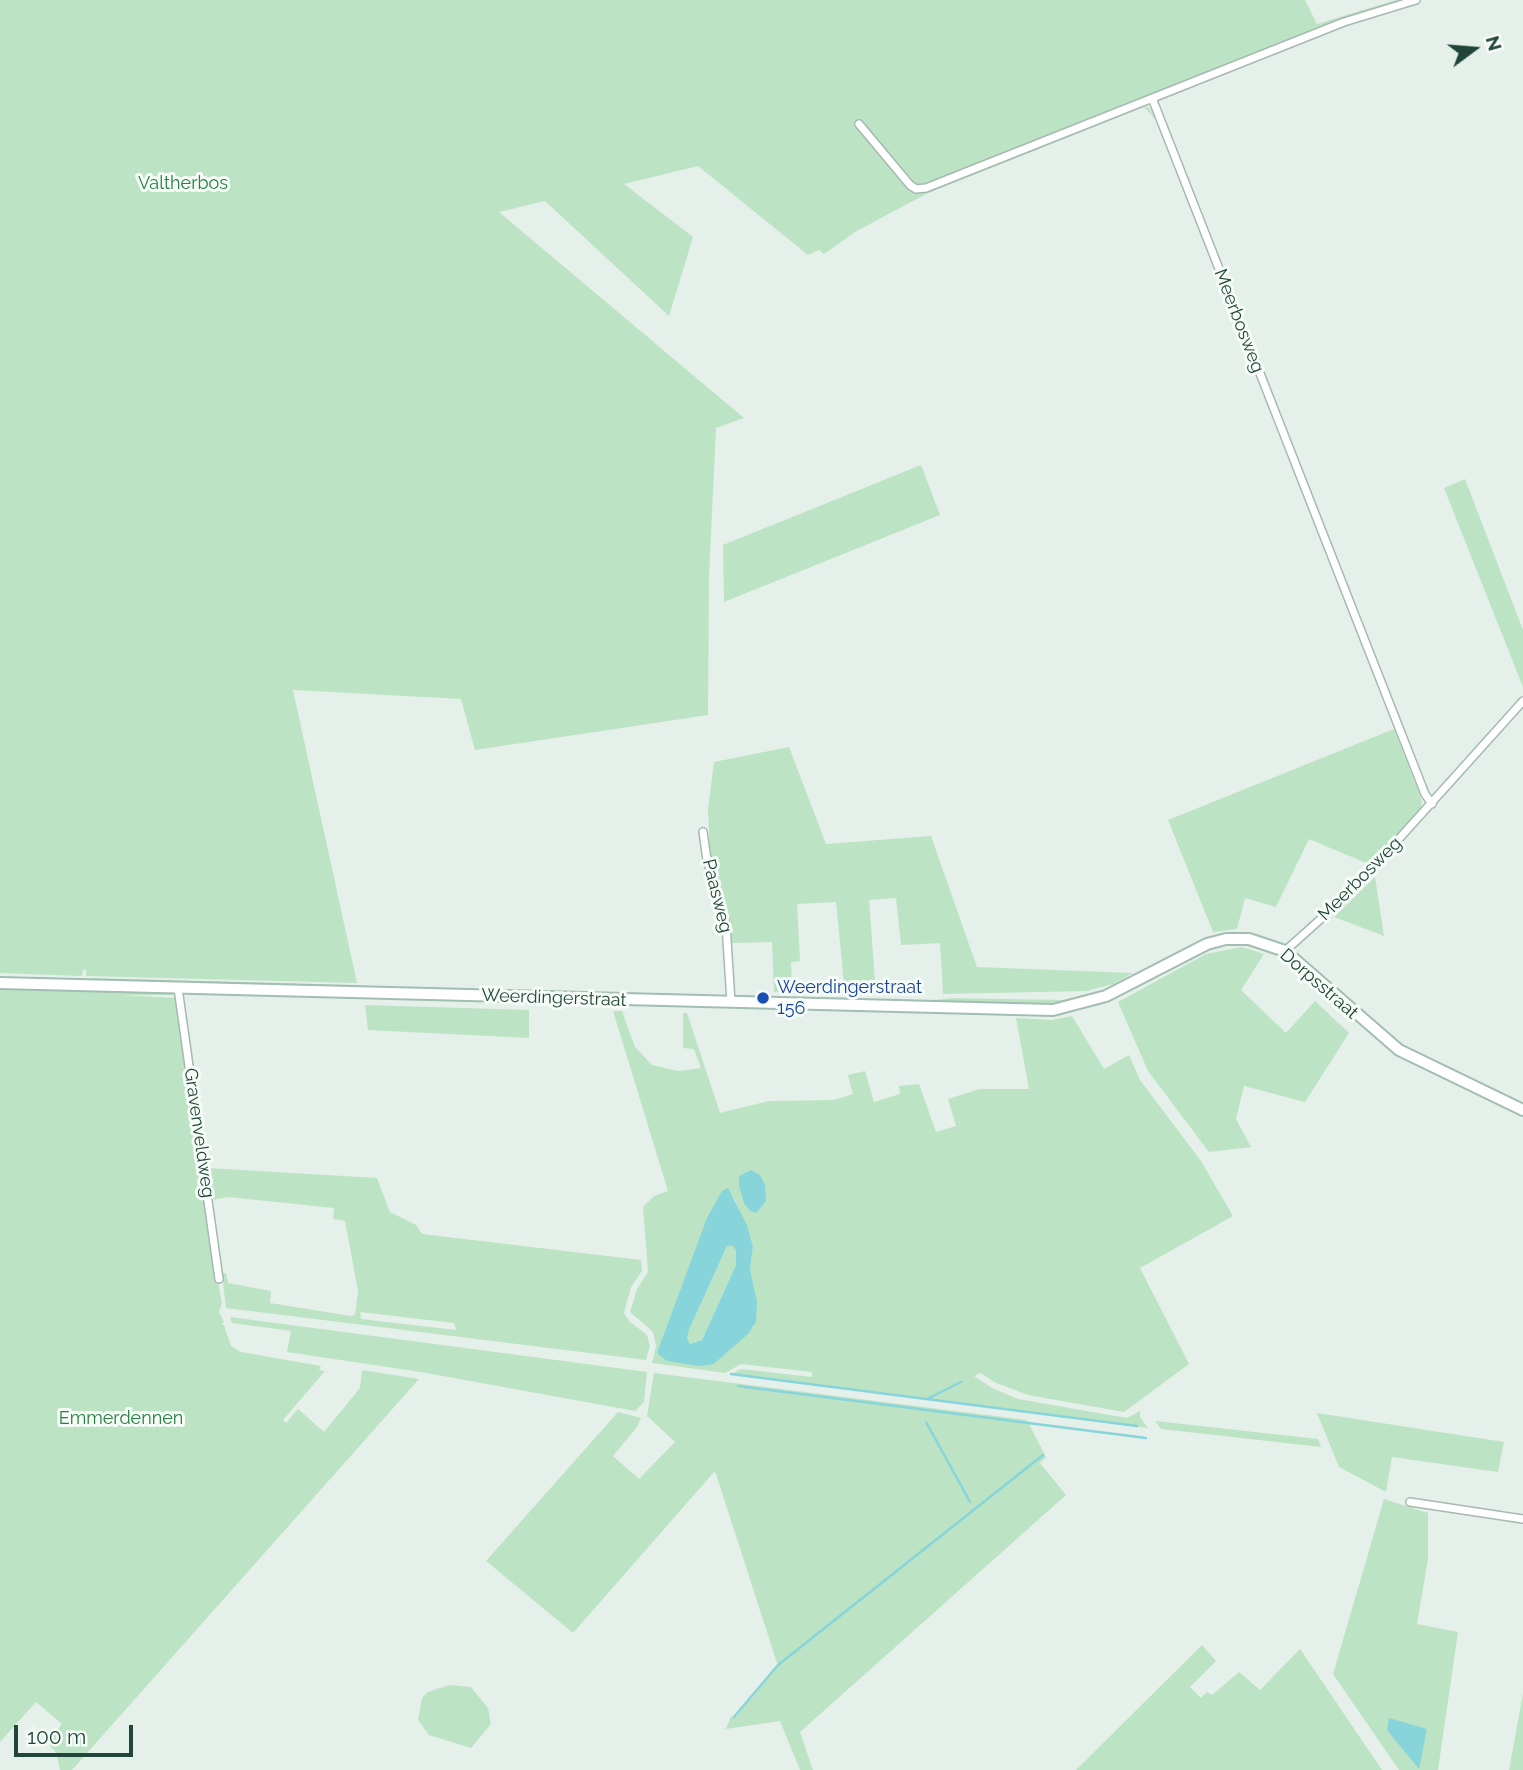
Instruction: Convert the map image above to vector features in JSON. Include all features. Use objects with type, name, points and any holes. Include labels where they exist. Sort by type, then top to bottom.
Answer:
[{"type":"main road","name":"Dorpsstraat","points":[[1106,996],[1192,949],[1218,940],[1250,939],[1285,951],[1399,1050],[1523,1110]]},
{"type":"main road","name":"Weerdingerstraat","points":[[0,984],[1053,1010],[1106,996]]},
{"type":"street","points":[[859,124],[916,189],[1344,22],[1416,0]]},
{"type":"street","name":"Meerbosweg","points":[[1152,98],[1425,794],[1432,804]]},
{"type":"street","name":"Meerbosweg","points":[[1285,951],[1352,891],[1523,701]]},
{"type":"street","name":"Paasweg","points":[[703,832],[726,925],[731,1002]]},
{"type":"street","name":"Gravenveldweg","points":[[178,988],[219,1279]]},
{"type":"street","points":[[1410,1502],[1523,1519]]},
{"type":"green space","name":"Valtherbos","points":[[0,0],[1305,0],[1317,24],[1396,0],[1408,0],[914,191],[916,194],[1139,105],[1149,108],[1158,122],[1144,107],[926,194],[855,232],[824,254],[819,250],[808,255],[698,166],[624,184],[693,237],[669,316],[545,201],[499,212],[744,418],[716,428],[709,576],[708,715],[475,750],[461,699],[293,690],[357,983],[86,976],[86,970],[83,970],[82,976],[0,973]]},
{"type":"green space","points":[[921,465],[940,515],[724,602],[723,545]]},
{"type":"green space","points":[[1465,479],[1523,630],[1523,687],[1444,488]]},
{"type":"green space","points":[[1394,729],[1422,801],[1420,810],[1371,865],[1309,839],[1276,907],[1245,898],[1237,929],[1213,932],[1168,820]]},
{"type":"green space","points":[[789,747],[826,844],[931,836],[977,967],[1133,973],[1113,984],[1086,991],[943,994],[940,943],[901,945],[896,898],[869,900],[876,995],[845,994],[836,902],[797,904],[800,961],[791,962],[792,992],[774,992],[772,942],[732,943],[727,908],[710,856],[708,809],[714,762]]},
{"type":"green space","points":[[1375,877],[1384,936],[1334,917]]},
{"type":"green space","points":[[1242,947],[1264,954],[1241,990],[1286,1033],[1315,1001],[1349,1033],[1305,1102],[1244,1086],[1236,1119],[1251,1147],[1209,1152],[1148,1071],[1118,1002],[1206,954]]},
{"type":"green space","points":[[89,978],[353,985],[352,989],[95,982]]},
{"type":"green space","name":"Emmerdennen","points":[[0,987],[172,992],[172,995],[121,995],[177,998],[211,1246],[222,1303],[219,1312],[224,1322],[221,1324],[224,1325],[231,1346],[241,1352],[321,1366],[319,1370],[325,1371],[283,1420],[286,1423],[298,1409],[324,1432],[360,1388],[362,1370],[419,1379],[72,1770],[60,1770],[56,1752],[50,1746],[51,1739],[62,1724],[36,1702],[0,1742]]},
{"type":"green space","points":[[952,998],[1071,1001],[1031,1005],[916,1002]]},
{"type":"green space","points":[[365,1005],[529,1010],[529,1038],[368,1030]]},
{"type":"green space","points":[[613,1011],[622,1011],[635,1047],[652,1065],[678,1071],[701,1068],[694,1049],[683,1048],[683,1013],[687,1013],[720,1113],[769,1101],[834,1100],[853,1094],[848,1075],[865,1071],[874,1102],[900,1094],[899,1086],[919,1084],[936,1132],[956,1126],[948,1099],[980,1089],[1029,1089],[1016,1018],[1052,1020],[1072,1016],[1104,1069],[1129,1055],[1140,1080],[1201,1161],[1233,1216],[1140,1268],[1189,1364],[1124,1412],[1028,1395],[994,1382],[981,1373],[974,1376],[992,1388],[1018,1399],[1127,1418],[1140,1411],[1140,1417],[1148,1428],[731,1374],[741,1369],[812,1377],[812,1372],[741,1364],[725,1373],[652,1363],[656,1346],[653,1332],[630,1312],[637,1289],[648,1272],[643,1207],[654,1196],[668,1191]],"holes":[[[734,1198],[753,1247],[750,1270],[754,1327],[714,1364],[658,1350]]]},
{"type":"green space","points":[[207,1168],[377,1178],[390,1212],[416,1225],[422,1234],[641,1260],[642,1271],[631,1287],[624,1313],[629,1321],[647,1335],[650,1346],[646,1360],[226,1308],[222,1273],[226,1273],[228,1283],[271,1291],[270,1303],[351,1316],[355,1315],[358,1291],[345,1221],[333,1219],[334,1208],[228,1197],[212,1200]],"holes":[[[360,1312],[454,1323],[456,1330],[361,1319]]]},
{"type":"green space","points":[[727,1246],[733,1246],[736,1251],[736,1265],[702,1340],[690,1344],[687,1338],[689,1330]]},
{"type":"green space","points":[[230,1317],[647,1372],[644,1402],[635,1411],[421,1372],[287,1352],[291,1331],[232,1323]]},
{"type":"green space","points":[[654,1373],[1027,1420],[1046,1457],[1040,1463],[1066,1495],[800,1732],[813,1770],[800,1770],[780,1721],[726,1729],[731,1716],[735,1718],[778,1666],[715,1471],[573,1633],[486,1561],[618,1412],[641,1418],[637,1427],[613,1456],[639,1479],[675,1442],[647,1416]]},
{"type":"green space","points":[[1317,1413],[1504,1442],[1498,1472],[1392,1457],[1386,1492],[1339,1467]]},
{"type":"green space","points":[[1155,1421],[1318,1439],[1321,1447],[1161,1429]]},
{"type":"green space","points":[[1384,1499],[1428,1513],[1428,1559],[1417,1624],[1458,1632],[1438,1770],[1399,1770],[1333,1674]]},
{"type":"green space","points":[[1202,1645],[1216,1661],[1190,1687],[1201,1698],[1207,1692],[1212,1695],[1239,1672],[1260,1690],[1300,1649],[1382,1770],[1076,1770]]},
{"type":"green space","points":[[449,1685],[471,1687],[488,1708],[491,1724],[471,1748],[429,1735],[418,1720],[422,1698],[428,1692]]},
{"type":"green space","points":[[1523,1694],[1523,1770],[1509,1770],[1515,1737]]},
{"type":"water","points":[[751,1170],[760,1175],[765,1185],[766,1201],[756,1213],[750,1211],[744,1203],[739,1186],[739,1176]]},
{"type":"water","points":[[728,1188],[747,1225],[753,1247],[750,1270],[757,1302],[756,1322],[749,1333],[714,1364],[699,1366],[667,1361],[658,1354],[658,1350],[707,1218],[722,1191]],"holes":[[[727,1246],[733,1246],[736,1251],[736,1265],[702,1340],[690,1344],[687,1338],[689,1330]]]},
{"type":"water","points":[[1389,1718],[1427,1729],[1419,1769],[1387,1730]]},
{"type":"waterway","points":[[731,1374],[1137,1426]]},
{"type":"waterway","points":[[929,1398],[961,1382]]},
{"type":"waterway","points":[[738,1386],[1146,1438]]},
{"type":"waterway","points":[[926,1422],[970,1502]]},
{"type":"waterway","points":[[734,1717],[778,1665],[1043,1455]]},
{"type":"place","name":"Weerdingerstraat 156","points":[[763,998]]}]
